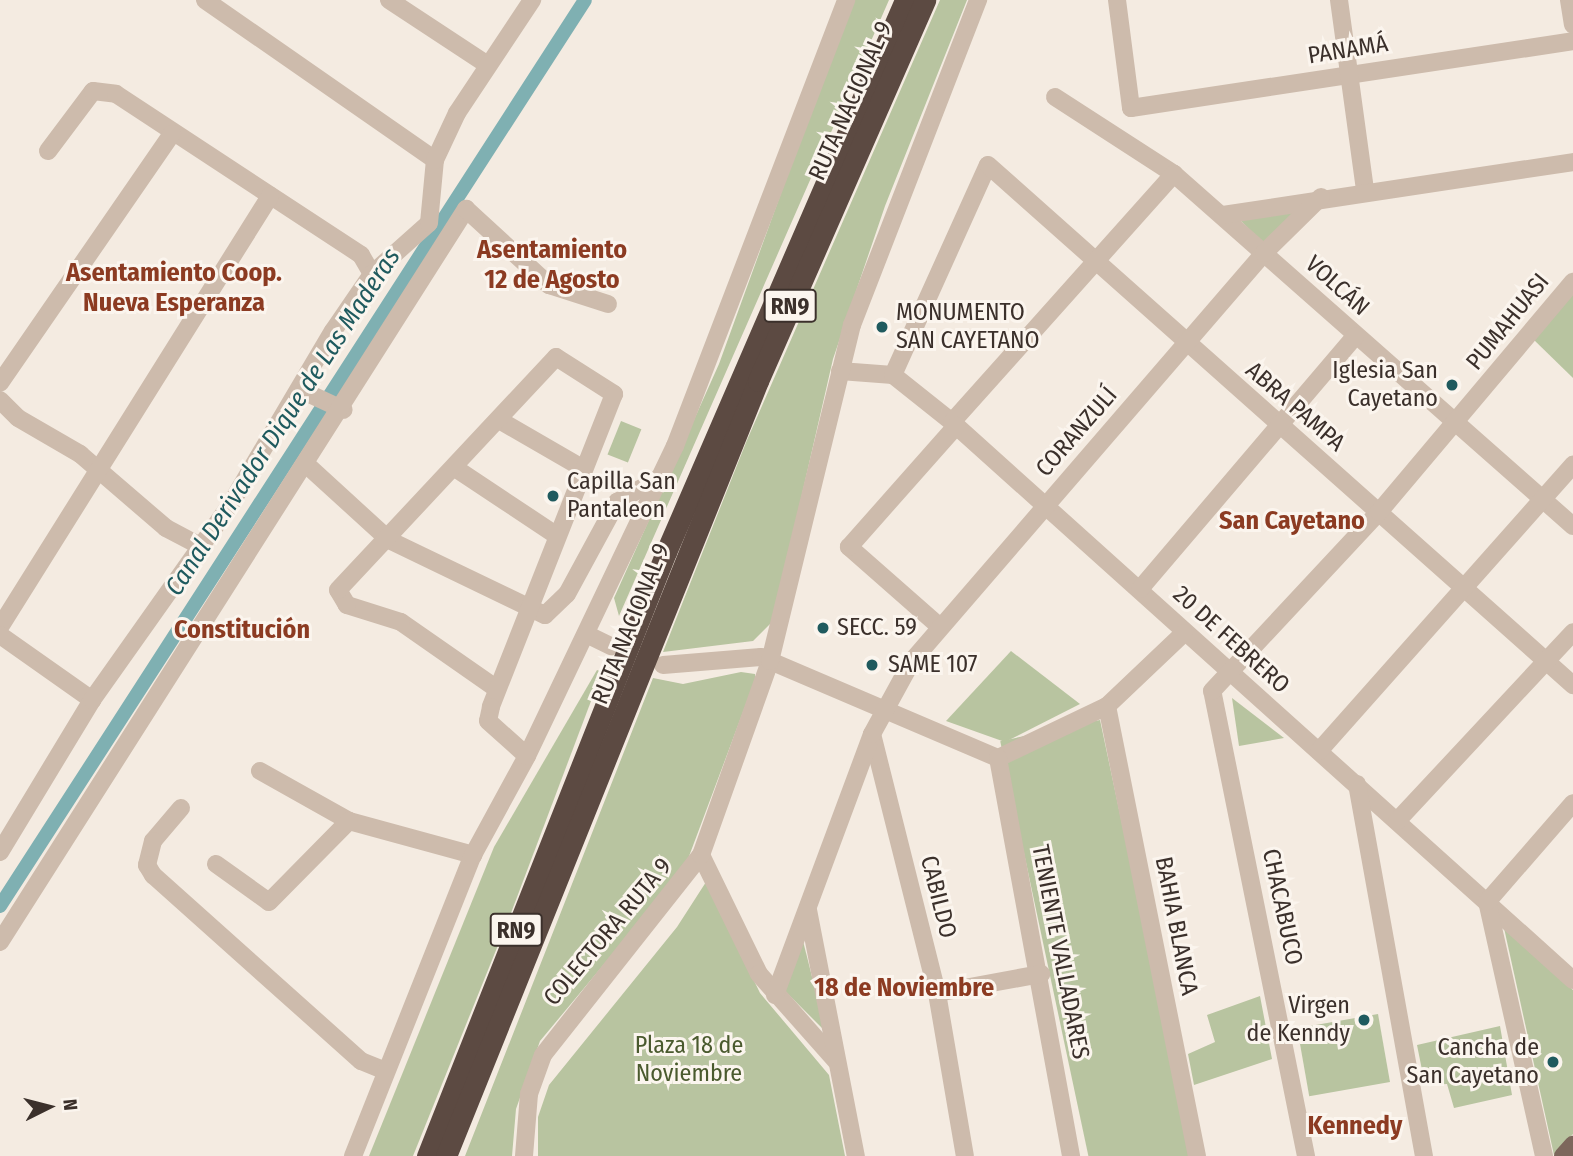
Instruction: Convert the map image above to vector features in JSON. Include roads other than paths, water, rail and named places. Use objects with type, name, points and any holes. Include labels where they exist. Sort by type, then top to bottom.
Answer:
[{"type":"highway","name":"RUTA NACIONAL 9","points":[[446,1156],[653,611],[905,0]]},
{"type":"highway","name":"RUTA NACIONAL 9","points":[[653,611],[925,0]]},
{"type":"highway","name":"RUTA NACIONAL 9","points":[[427,1156],[615,708]]},
{"type":"main road","points":[[1563,1156],[1573,1145]]},
{"type":"street","points":[[205,0],[435,160]]},
{"type":"street","points":[[389,0],[486,64]]},
{"type":"street","points":[[0,852],[92,700],[202,547],[372,274],[429,223],[435,160],[486,64],[532,0]]},
{"type":"street","points":[[353,1156],[473,855],[527,756],[659,478],[846,0]]},
{"type":"street","name":"COLECTORA RUTA 9","points":[[524,1156],[529,1094],[543,1055],[701,855],[770,661],[840,370],[868,274],[978,0]]},
{"type":"street","name":"PANAMÁ","points":[[1116,0],[1131,108],[1573,41]]},
{"type":"street","points":[[1339,0],[1365,189]]},
{"type":"street","points":[[1569,0],[1573,25]]},
{"type":"street","points":[[48,151],[93,91],[116,94],[172,134],[361,255],[372,274]]},
{"type":"street","name":"VOLCÁN","points":[[1055,97],[1174,174],[1573,526]]},
{"type":"street","points":[[0,383],[172,134]]},
{"type":"street","points":[[1223,215],[1365,189],[1573,162]]},
{"type":"street","name":"ABRA PAMPA","points":[[893,375],[988,164],[1096,259],[1185,344],[1573,685]]},
{"type":"street","points":[[939,626],[849,547],[1096,259],[1174,174]]},
{"type":"street","points":[[0,627],[270,196]]},
{"type":"street","name":"CORANZULÍ","points":[[775,995],[883,709],[939,626],[1264,253],[1321,197]]},
{"type":"street","points":[[0,942],[308,466],[332,405],[466,209],[549,285],[608,304]]},
{"type":"street","name":"PUMAHUASI","points":[[1227,673],[1379,512],[1457,423],[1573,282]]},
{"type":"street","points":[[1140,589],[1355,336]]},
{"type":"street","points":[[498,689],[401,622],[347,605],[338,590],[389,540],[556,357],[614,394],[556,534],[488,721],[527,756]]},
{"type":"street","points":[[840,370],[893,375]]},
{"type":"street","name":"20 DE FEBRERO","points":[[893,375],[954,424],[1046,505],[1140,589],[1227,673],[1357,784],[1572,976]]},
{"type":"street","points":[[301,390],[332,405]]},
{"type":"street","points":[[0,400],[18,418],[100,471],[166,528],[202,547]]},
{"type":"street","points":[[499,421],[582,468]]},
{"type":"street","points":[[1319,751],[1573,465]]},
{"type":"street","points":[[308,466],[389,540],[528,610],[555,610],[617,502],[659,478]]},
{"type":"street","points":[[455,468],[556,534]]},
{"type":"street","points":[[1398,821],[1573,632]]},
{"type":"street","points":[[663,665],[749,656],[770,661],[998,758],[1107,706],[1184,633]]},
{"type":"street","points":[[586,634],[611,646]]},
{"type":"street","points":[[0,635],[92,700]]},
{"type":"street","name":"CHACABUCO","points":[[1227,673],[1212,691],[1306,1156]]},
{"type":"street","name":"BAHIA BLANCA","points":[[1107,706],[1196,1156]]},
{"type":"street","name":"CABILDO","points":[[872,734],[937,993],[965,1156]]},
{"type":"street","name":"TENIENTE VALLADARES","points":[[998,758],[1041,974],[1071,1156]]},
{"type":"street","points":[[260,771],[349,821],[473,855]]},
{"type":"street","points":[[1357,784],[1424,1156]]},
{"type":"street","points":[[1544,1156],[1487,902],[1573,803]]},
{"type":"street","points":[[181,808],[153,841],[147,865],[153,875],[361,1061],[386,1071]]},
{"type":"street","points":[[216,864],[269,902],[349,821]]},
{"type":"street","points":[[701,855],[775,995],[838,1062]]},
{"type":"street","points":[[808,910],[856,1156]]},
{"type":"street","points":[[937,993],[1041,974]]},
{"type":"waterway","name":"Canal Derivador Dique de Las Maderas","points":[[0,906],[585,0]]},
{"type":"place","name":"MONUMENTO SAN CAYETANO","points":[[882,327]]},
{"type":"place","name":"Iglesia San Cayetano","points":[[1452,385]]},
{"type":"place","name":"Capilla San Pantaleon","points":[[553,496]]},
{"type":"place","name":"SECC. 59","points":[[823,628]]},
{"type":"place","name":"SAME 107","points":[[872,665]]},
{"type":"place","name":"Virgen de Kenndy","points":[[1364,1020]]},
{"type":"place","name":"Cancha de San Cayetano","points":[[1553,1062]]},
{"type":"district","name":"Asentamiento 12 de Agosto","points":[[552,265]]},
{"type":"district","name":"Asentamiento Coop. Nueva Esperanza","points":[[174,288]]},
{"type":"district","name":"San Cayetano","points":[[1292,521]]},
{"type":"district","name":"Constitución","points":[[242,630]]},
{"type":"district","name":"18 de Noviembre","points":[[904,988]]},
{"type":"district","name":"Kennedy","points":[[1355,1126]]},
{"type":"park label","name":"Plaza 18 de Noviembre","points":[[689,1060]]}]
